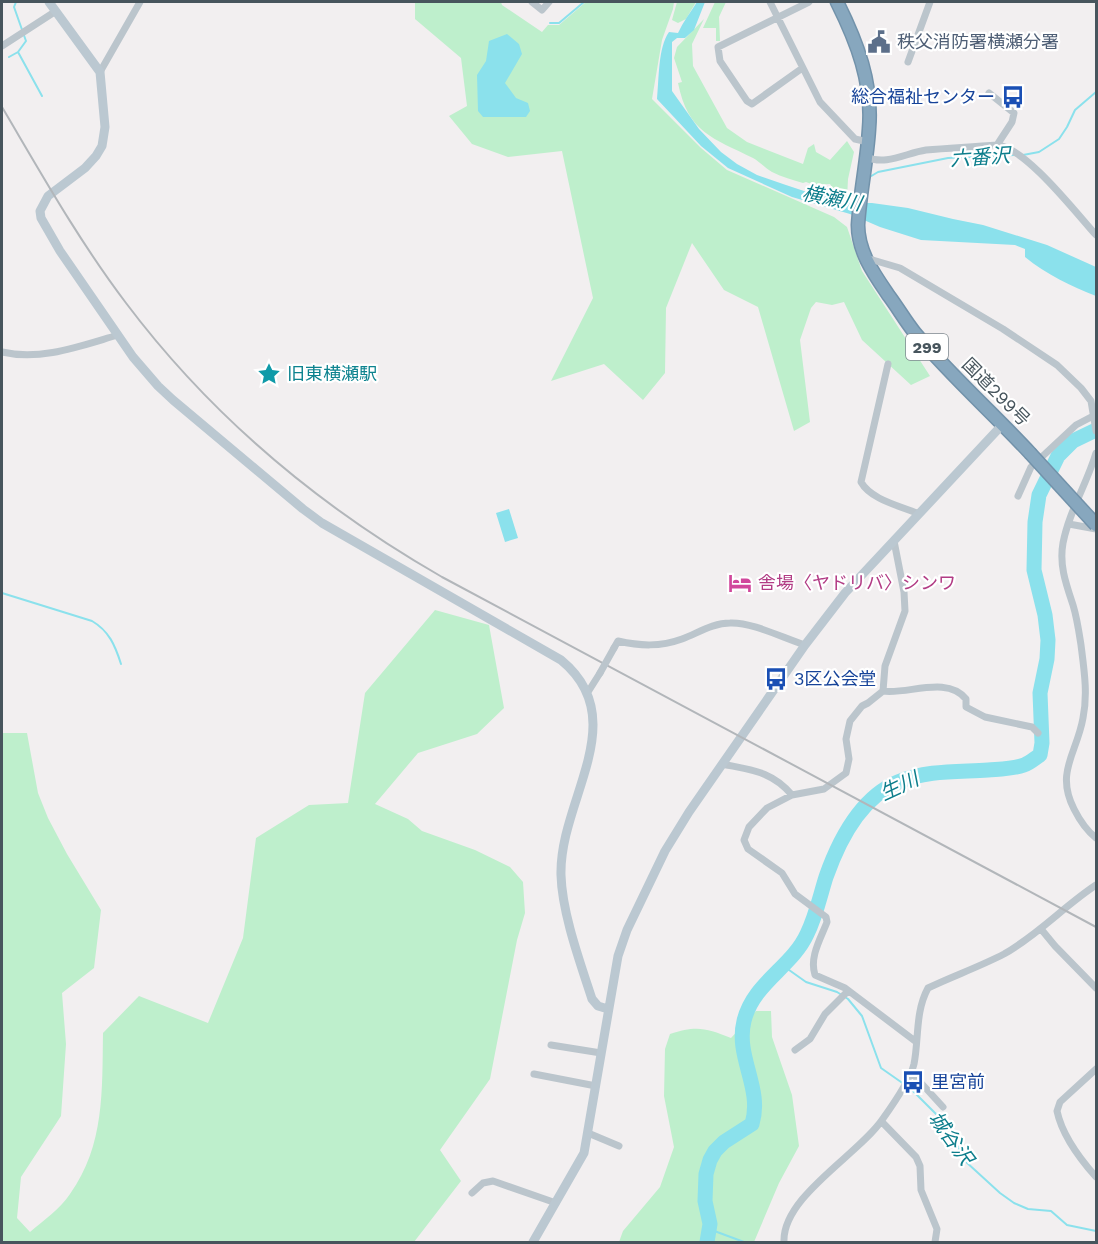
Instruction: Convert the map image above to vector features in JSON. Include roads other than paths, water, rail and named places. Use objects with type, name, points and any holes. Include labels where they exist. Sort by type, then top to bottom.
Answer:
[{"type":"highway","name":"国道299号","points":[[837,2],[854,37],[863,65],[869,103],[868,142],[859,219],[860,240],[866,258],[879,282],[914,332],[1003,424],[1096,527]]},
{"type":"street","points":[[49,2],[100,72],[105,127],[102,146],[85,168],[48,196],[40,211],[41,218],[51,237],[133,357],[158,386],[303,509],[561,660],[573,670],[588,692],[594,714],[594,728],[565,839],[561,873],[562,893],[592,999],[598,1005],[608,1009]]},
{"type":"street","points":[[100,72],[140,2]]},
{"type":"street","points":[[532,2],[542,10],[549,2]]},
{"type":"street","points":[[770,2],[779,17],[801,69],[824,109],[855,139],[868,142]]},
{"type":"street","points":[[801,69],[752,104],[747,101],[720,61],[718,47],[809,2]]},
{"type":"street","points":[[908,62],[930,2]]},
{"type":"street","points":[[2,46],[56,11]]},
{"type":"street","points":[[989,93],[1014,113],[997,145]]},
{"type":"street","points":[[866,162],[890,160],[925,150],[997,145],[1006,147],[1027,162],[1096,235]]},
{"type":"street","points":[[866,258],[900,268],[1034,349],[1064,371],[1081,387],[1091,401],[1096,431]]},
{"type":"street","points":[[2,352],[34,355],[53,353],[118,335]]},
{"type":"street","points":[[888,364],[861,482],[866,490],[874,495],[919,514]]},
{"type":"street","points":[[1018,496],[1031,467],[1076,425],[1095,419]]},
{"type":"street","points":[[533,1242],[580,1163],[588,1133],[618,956],[627,930],[665,851],[689,812],[805,645],[845,593],[1003,424]]},
{"type":"street","points":[[1096,453],[1071,512],[1063,542],[1061,566],[1078,627],[1085,680],[1085,704],[1080,732],[1068,762],[1065,777],[1072,804],[1081,821],[1096,838]]},
{"type":"street","points":[[1069,524],[1096,527]]},
{"type":"street","points":[[894,542],[904,592],[904,611],[885,666],[883,691],[862,706],[850,721],[846,739],[849,759],[846,773],[824,789],[792,795],[768,808],[749,826],[744,840],[748,849],[782,873],[795,894],[823,913],[827,922],[816,952],[815,975],[847,991],[915,1041]]},
{"type":"street","points":[[588,692],[618,641],[643,646],[666,644],[715,625],[730,622],[745,624],[805,645]]},
{"type":"street","points":[[883,691],[893,693],[935,687],[957,691],[966,699],[966,707],[978,714],[1032,727],[1038,733]]},
{"type":"street","points":[[722,765],[765,774],[781,782],[792,795]]},
{"type":"street","points":[[784,1242],[784,1232],[796,1208],[810,1191],[882,1122],[907,1081],[915,1060],[915,1041],[923,998],[928,988],[1004,953],[1041,928],[1072,901],[1096,885]]},
{"type":"street","points":[[1041,928],[1055,946],[1096,988]]},
{"type":"street","points":[[795,1050],[810,1039],[831,1008],[847,991]]},
{"type":"street","points":[[551,1045],[601,1053]]},
{"type":"street","points":[[1096,1069],[1060,1102],[1057,1111],[1063,1128],[1077,1152],[1096,1177]]},
{"type":"street","points":[[911,1072],[943,1107]]},
{"type":"street","points":[[534,1074],[596,1086]]},
{"type":"street","points":[[882,1122],[916,1157],[920,1166],[921,1190],[937,1229],[935,1242]]},
{"type":"street","points":[[588,1133],[619,1146]]},
{"type":"street","points":[[472,1193],[483,1183],[493,1181],[556,1203]]},
{"type":"water","name":"横瀬川","points":[[697,2],[705,2],[694,30],[685,38],[677,38],[672,42],[672,91],[699,129],[721,152],[737,164],[757,175],[810,193],[832,196],[851,203],[872,203],[908,208],[983,225],[1047,245],[1096,267],[1096,296],[1042,269],[1025,257],[1025,249],[1015,245],[921,240],[880,227],[850,214],[792,197],[728,168],[701,146],[657,99],[665,38],[669,32],[678,33]]},
{"type":"water","points":[[507,34],[519,44],[522,54],[505,83],[516,98],[528,103],[530,111],[526,117],[483,117],[478,111],[477,75],[486,61],[489,41]]},
{"type":"water","points":[[509,509],[518,538],[505,542],[496,513]]},
{"type":"waterway","points":[[16,2],[14,7],[26,41],[18,52],[42,96]]},
{"type":"waterway","points":[[550,23],[559,23],[584,2]]},
{"type":"waterway","points":[[9,57],[18,52]]},
{"type":"waterway","name":"六番沢","points":[[1023,155],[1039,152],[1059,139],[1075,110],[1096,92]]},
{"type":"waterway","name":"六番沢","points":[[868,178],[878,172],[948,158],[1014,155]]},
{"type":"waterway","name":"生川","points":[[707,1242],[710,1224],[705,1201],[706,1174],[710,1160],[724,1142],[752,1124],[754,1098],[743,1047],[744,1021],[756,996],[792,956],[807,934],[831,863],[844,835],[862,809],[873,798],[898,782],[931,773],[1015,767],[1026,764],[1040,755],[1042,743],[1040,693],[1047,659],[1048,640],[1045,615],[1034,570],[1035,522],[1039,495],[1058,456],[1073,441],[1096,430]]},
{"type":"waterway","points":[[2,593],[92,621],[111,639],[121,664]]},
{"type":"waterway","name":"城谷沢","points":[[782,965],[806,982],[837,992],[848,999],[862,1016],[881,1068],[911,1089],[948,1126],[965,1161],[1000,1193],[1028,1209],[1051,1211],[1067,1225],[1096,1231]]},
{"type":"waterway","points":[[709,1229],[744,1242]]},
{"type":"railway","points":[[2,107],[92,255],[159,344],[231,421],[270,456],[353,521],[442,577],[1096,927]]},
{"type":"place","name":"秩父消防署横瀬分署","points":[[879,42]]},
{"type":"place","name":"総合福祉センター","points":[[1013,97]]},
{"type":"place","name":"旧東横瀬駅","points":[[269,374]]},
{"type":"place","name":"舎場〈ヤドリバ〉シンワ","points":[[740,583]]},
{"type":"place","name":"3区公会堂","points":[[776,679]]},
{"type":"place","name":"里宮前","points":[[913,1082]]}]
